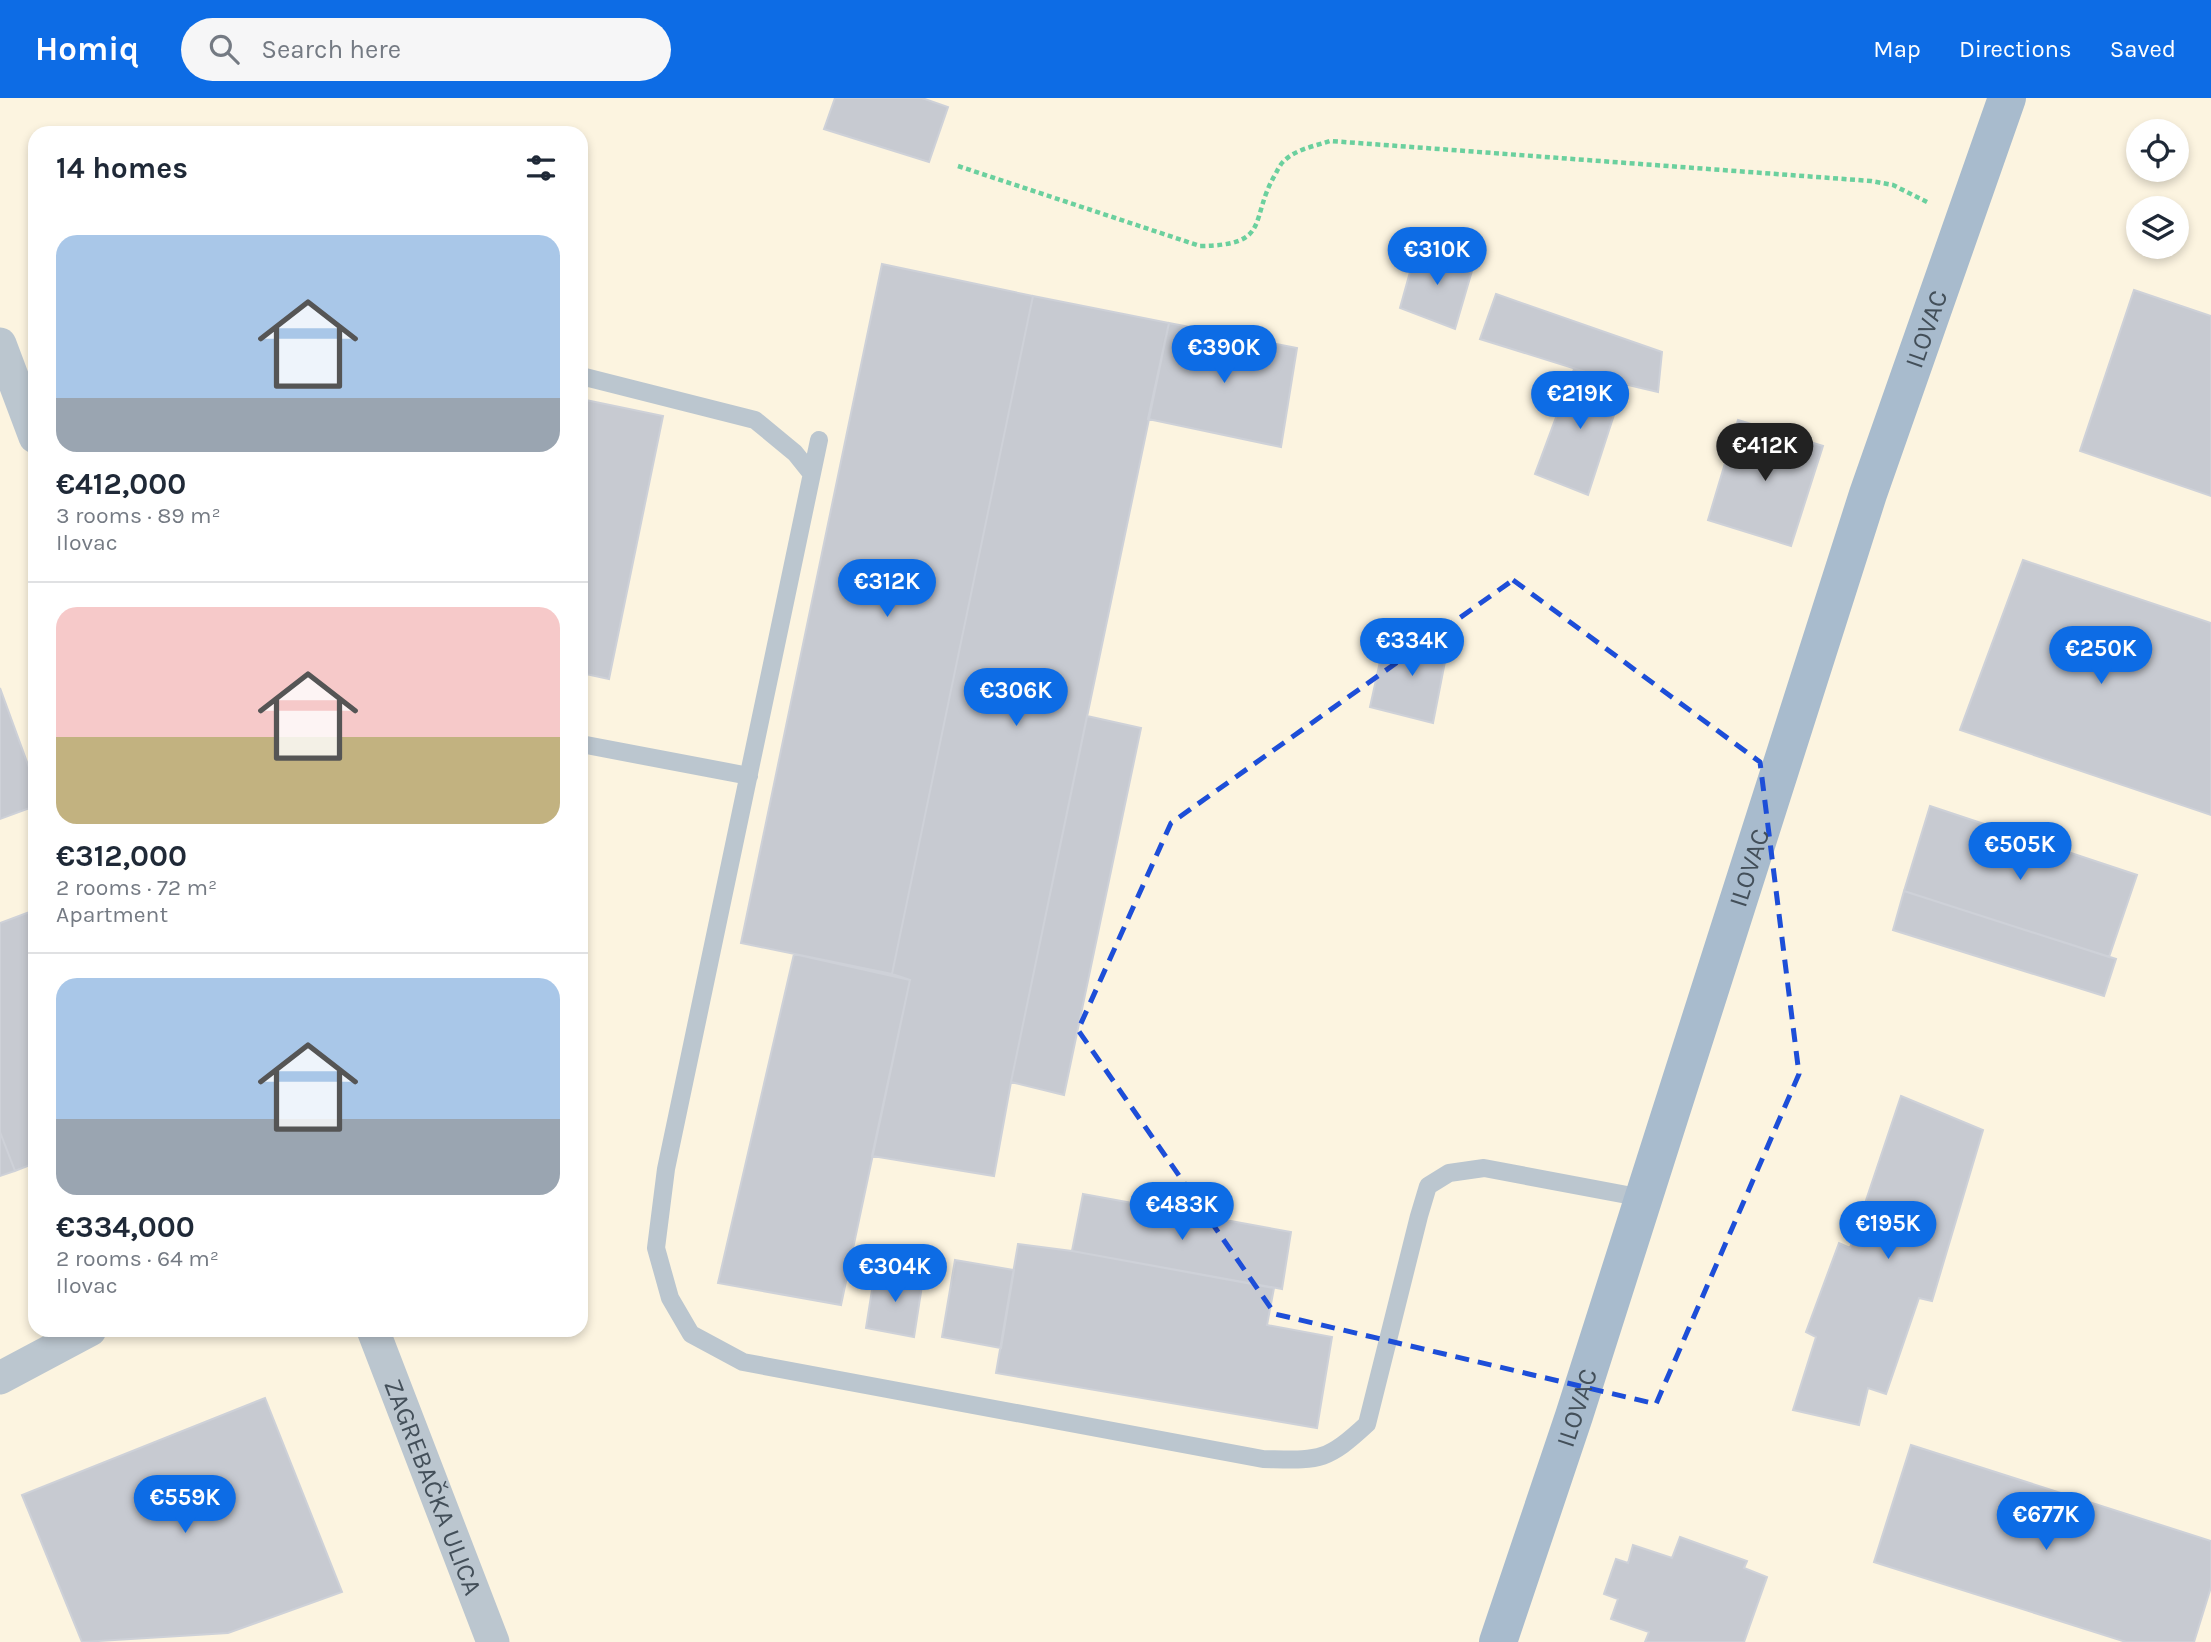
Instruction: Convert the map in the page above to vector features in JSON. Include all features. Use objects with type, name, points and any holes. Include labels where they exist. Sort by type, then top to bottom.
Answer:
[{"type":"main road","name":"ILOVAC","points":[[1498,1642],[1574,1416],[1868,494],[2007,98]]},
{"type":"street","points":[[0,344],[28,418]]},
{"type":"street","points":[[0,1378],[77,1337]]},
{"type":"street","name":"ZAGREBAČKA ULICA","points":[[376,1337],[493,1642]]},
{"type":"lane","points":[[588,378],[755,421],[795,453],[811,473]]},
{"type":"lane","points":[[819,440],[666,1169],[656,1248],[670,1298],[691,1334],[743,1363],[1263,1459],[1316,1460],[1341,1448],[1367,1424],[1428,1186],[1449,1173],[1484,1168],[1643,1198]]},
{"type":"lane","points":[[588,745],[748,776]]},
{"type":"path","points":[[958,166],[1200,246],[1221,246],[1239,241],[1254,232],[1271,181],[1284,160],[1306,148],[1330,141],[1871,181],[1893,185],[1964,220]]},
{"type":"highlighted area","points":[[1513,580],[1760,762],[1799,1074],[1656,1404],[1275,1314],[1078,1030],[1171,823]]},
{"type":"shaded area","points":[[0,98],[2211,98],[2211,1642],[0,1642]]},
{"type":"building","points":[[835,98],[922,98],[948,107],[929,162],[824,129]]},
{"type":"building","points":[[1417,247],[1474,264],[1455,329],[1400,308]]},
{"type":"building","points":[[882,264],[1033,296],[892,974],[741,943]]},
{"type":"building","points":[[2134,290],[2211,316],[2211,496],[2080,451]]},
{"type":"building","points":[[1496,294],[1662,352],[1658,392],[1480,339]]},
{"type":"building","points":[[1033,296],[1169,323],[1011,1082],[994,1176],[872,1156],[910,980],[892,974]]},
{"type":"building","points":[[1169,323],[1297,348],[1281,447],[1148,419]]},
{"type":"building","points":[[1574,369],[1624,384],[1588,495],[1535,474]]},
{"type":"building","points":[[588,400],[663,416],[609,679],[588,674]]},
{"type":"building","points":[[1738,420],[1823,446],[1791,546],[1708,520]]},
{"type":"building","points":[[2023,560],[2211,623],[2211,815],[1960,730]]},
{"type":"building","points":[[1418,627],[1450,636],[1433,723],[1370,707],[1383,648],[1413,655]]},
{"type":"building","points":[[0,688],[28,765],[28,809],[0,819]]},
{"type":"building","points":[[1087,716],[1141,728],[1064,1095],[1011,1082]]},
{"type":"building","points":[[1930,806],[2137,875],[2109,957],[1904,891]]},
{"type":"building","points":[[1904,891],[2116,959],[2104,996],[1893,930]]},
{"type":"building","points":[[28,913],[28,1166],[15,1171],[0,1132],[0,923]]},
{"type":"building","points":[[794,954],[910,980],[841,1305],[718,1283]]},
{"type":"building","points":[[1901,1096],[1983,1130],[1932,1301],[1919,1298],[1886,1394],[1868,1388],[1859,1425],[1793,1410],[1816,1337],[1806,1332],[1839,1243],[1850,1248]]},
{"type":"building","points":[[0,1132],[15,1171],[0,1176]]},
{"type":"building","points":[[1083,1194],[1291,1232],[1282,1289],[1072,1251]]},
{"type":"building","points":[[1018,1244],[1072,1251],[1274,1288],[1267,1325],[1332,1337],[1317,1428],[996,1373]]},
{"type":"building","points":[[955,1260],[1014,1270],[1001,1348],[942,1337]]},
{"type":"building","points":[[875,1271],[923,1279],[914,1337],[866,1328]]},
{"type":"building","points":[[265,1398],[342,1592],[228,1633],[82,1642],[22,1495]]},
{"type":"building","points":[[1911,1445],[2211,1541],[2211,1587],[2194,1642],[2126,1642],[1874,1562]]},
{"type":"building","points":[[1680,1537],[1747,1561],[1744,1568],[1767,1577],[1744,1642],[1645,1642],[1649,1632],[1611,1619],[1618,1599],[1604,1594],[1616,1559],[1628,1563],[1633,1545],[1672,1558]]}]
